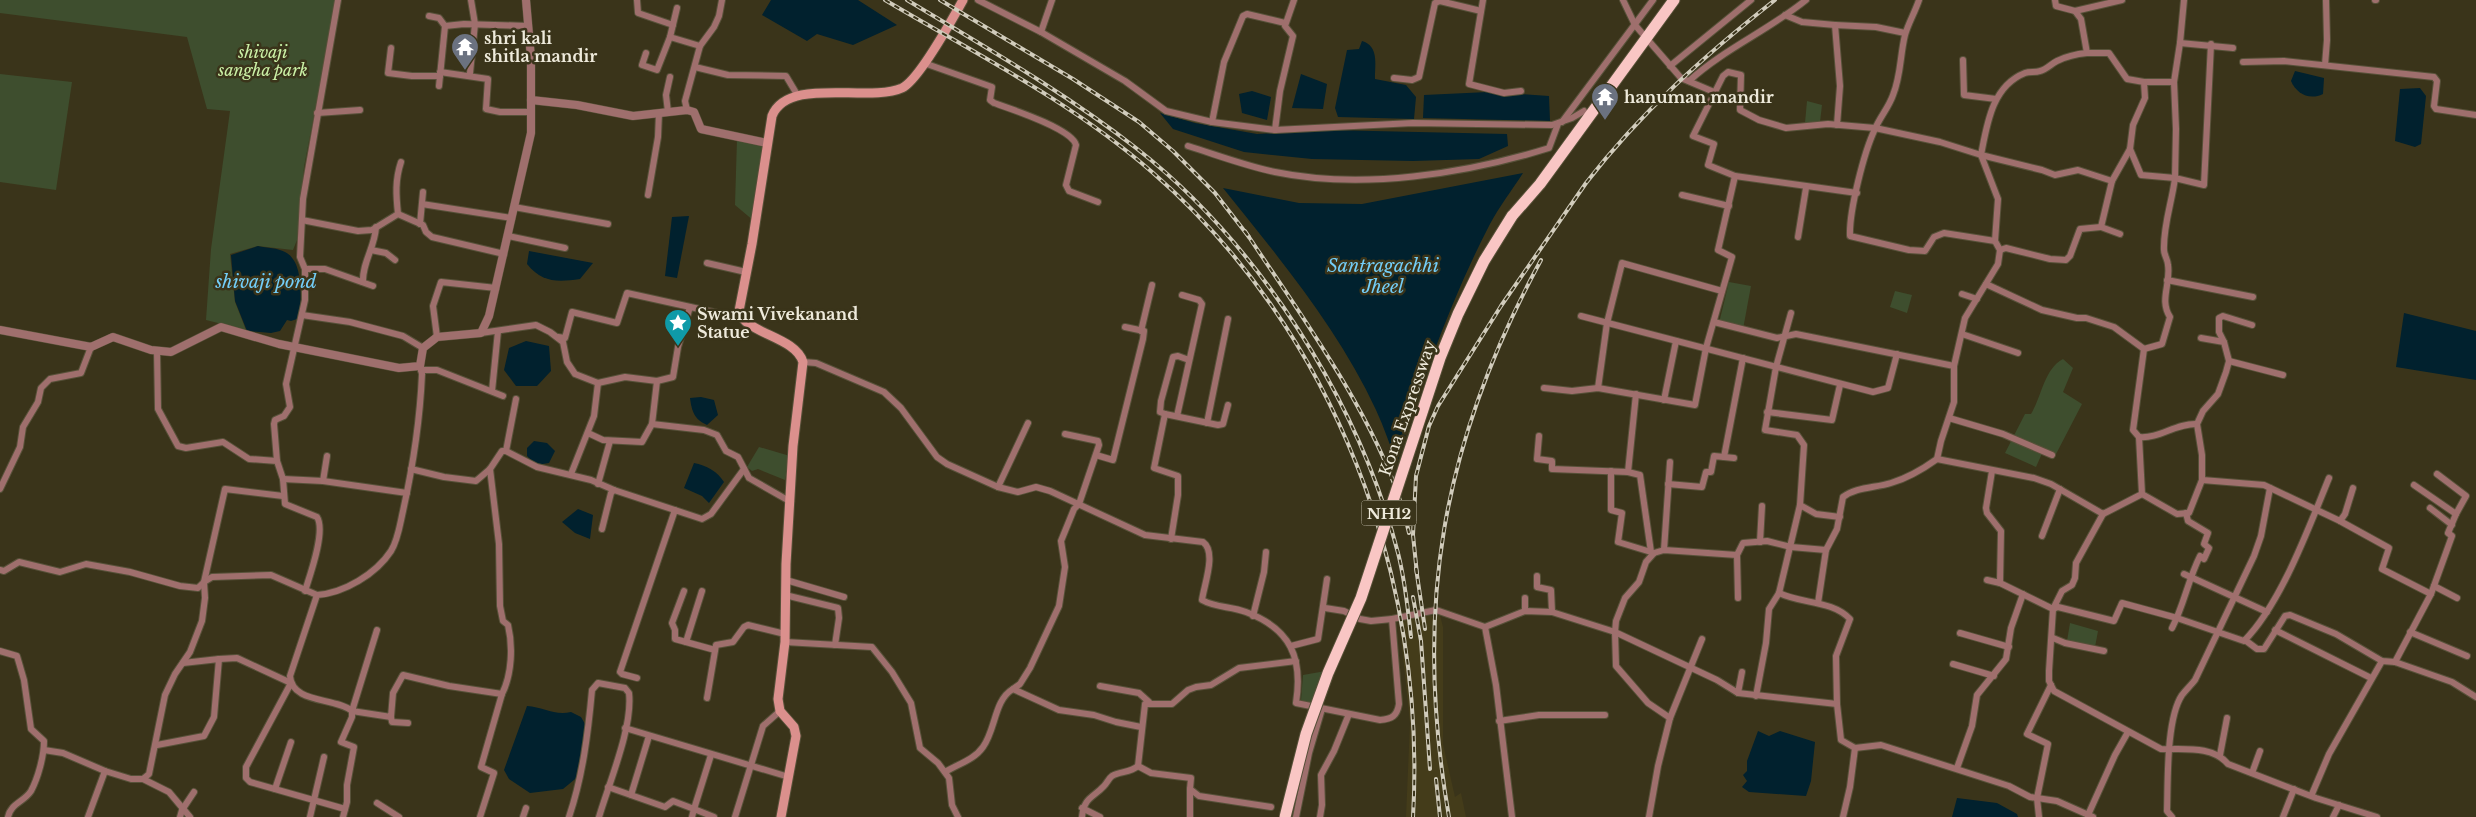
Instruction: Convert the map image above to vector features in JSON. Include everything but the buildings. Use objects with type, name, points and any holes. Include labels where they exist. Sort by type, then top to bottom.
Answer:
[{"type":"highway","name":"Kona Expressway","points":[[1285,817],[1306,734],[1328,673],[1361,598],[1440,358],[1458,314],[1484,261],[1536,178],[1641,32],[1667,0]]},
{"type":"highway","name":"Kona Expressway","points":[[1512,216],[1540,184],[1641,32],[1674,0]]},
{"type":"main road","points":[[781,817],[795,731],[780,711],[780,680],[785,638],[785,596],[793,446],[803,362],[797,350],[744,320],[740,314],[767,143],[774,111],[783,102],[798,96],[894,90],[910,82],[963,0]]},
{"type":"street","points":[[305,592],[318,546],[321,524],[317,516],[288,506],[283,500],[283,479],[277,461],[274,424],[275,420],[284,416],[290,407],[286,384],[305,300],[306,269],[300,257],[302,220],[317,113],[338,0]]},
{"type":"street","points":[[470,73],[475,24],[471,0]]},
{"type":"street","points":[[481,333],[489,316],[496,288],[531,133],[526,0]]},
{"type":"street","points":[[637,0],[638,12],[673,25]]},
{"type":"street","points":[[687,110],[685,101],[700,46],[714,27],[719,16],[722,0]]},
{"type":"street","points":[[978,0],[1041,32],[1125,81],[1166,111],[1212,122],[1275,130],[1404,123],[1560,123],[1584,111]]},
{"type":"street","points":[[1041,32],[1052,0]]},
{"type":"street","points":[[1275,130],[1280,91],[1293,36],[1286,29],[1285,23],[1294,0]]},
{"type":"street","points":[[1483,0],[1469,84],[1504,93],[1521,91]]},
{"type":"street","points":[[1623,0],[1641,32],[1681,78],[1714,92]]},
{"type":"street","points":[[1188,146],[1277,172],[1334,178],[1382,179],[1511,160],[1549,148],[1560,123],[1641,32],[1653,0]]},
{"type":"street","points":[[1670,66],[1751,0]]},
{"type":"street","points":[[1689,81],[1706,66],[1785,16],[1806,0]]},
{"type":"street","points":[[1919,0],[1906,33],[1900,70],[1893,96],[1875,128],[1856,193],[1850,236],[1917,251],[1925,251],[1934,237],[1944,233],[1995,241]]},
{"type":"street","points":[[2055,0],[2056,6],[2075,11],[2122,0]]},
{"type":"street","points":[[2144,349],[2162,344],[2170,317],[2164,309],[2169,265],[2164,252],[2166,226],[2175,178],[2176,129],[2174,82],[2184,0]]},
{"type":"street","points":[[2325,65],[2327,40],[2326,0]]},
{"type":"street","points":[[1394,78],[1412,80],[1419,77],[1435,3],[1440,1],[1481,11]]},
{"type":"street","points":[[646,53],[642,65],[656,70],[670,37],[678,8]]},
{"type":"street","points":[[2075,11],[2081,19],[2087,53]]},
{"type":"street","points":[[1212,122],[1224,62],[1243,16],[1247,14],[1285,23]]},
{"type":"street","points":[[429,16],[439,18],[445,26],[439,86]]},
{"type":"street","points":[[1785,16],[1802,22],[1876,27],[1906,33]]},
{"type":"street","points":[[445,26],[475,24],[528,26]]},
{"type":"street","points":[[1835,25],[1840,86],[1837,125]]},
{"type":"street","points":[[670,37],[700,46]]},
{"type":"street","points":[[2180,43],[2203,47],[2212,44],[2233,48]]},
{"type":"street","points":[[2130,149],[2141,175],[2175,178],[2204,184],[2212,44]]},
{"type":"street","points":[[391,48],[388,73],[412,76],[440,74],[488,79],[486,109],[500,112],[531,112]]},
{"type":"street","points":[[1818,603],[1826,550],[1837,529],[1843,497],[1850,492],[1892,483],[1918,472],[1937,459],[1954,402],[1954,366],[1965,318],[1998,264],[2000,250],[1995,241],[1998,199],[1981,155],[1987,125],[1996,99],[2009,82],[2026,72],[2041,71],[2056,61],[2072,55],[2087,53],[2109,53],[2127,79],[2144,82],[2174,82]]},
{"type":"street","points":[[1963,60],[1964,96],[1996,99]]},
{"type":"street","points":[[2243,62],[2284,61],[2434,77],[2437,81],[2434,106],[2436,109],[2476,115]]},
{"type":"street","points":[[924,63],[992,87],[990,100],[994,103],[1039,122],[1048,122],[1072,138],[1076,145],[1066,185],[1068,191],[1098,202]]},
{"type":"street","points":[[695,67],[728,74],[786,76],[798,96]]},
{"type":"street","points":[[1856,193],[1806,188],[1735,176],[1708,165],[1714,144],[1693,136],[1723,76],[1728,72],[1735,73],[1741,78],[1740,110],[1759,120],[1786,128],[1837,125],[1875,128],[1940,142],[2055,175],[2078,170],[2112,181]]},
{"type":"street","points":[[648,195],[670,77]]},
{"type":"street","points":[[2101,227],[2112,181],[2130,149],[2133,125],[2145,98],[2144,82]]},
{"type":"street","points":[[531,100],[577,105],[633,116],[687,110],[694,112],[701,129],[737,139],[767,143]]},
{"type":"street","points":[[317,113],[360,110]]},
{"type":"street","points":[[398,214],[398,189],[395,181],[401,162]]},
{"type":"street","points":[[1544,388],[1572,391],[1598,388],[1695,405],[1706,348],[1732,257],[1718,250],[1735,176]]},
{"type":"street","points":[[1798,237],[1806,188]]},
{"type":"street","points":[[420,224],[423,192]]},
{"type":"street","points":[[1682,195],[1728,206]]},
{"type":"street","points":[[422,204],[512,218]]},
{"type":"street","points":[[514,207],[608,224]]},
{"type":"street","points":[[302,220],[358,231],[376,227],[398,214]]},
{"type":"street","points":[[398,214],[420,224],[432,237],[504,254]]},
{"type":"street","points":[[363,282],[363,271],[371,250],[376,227]]},
{"type":"street","points":[[2000,250],[2006,248],[2050,259],[2066,260],[2070,256],[2080,229],[2101,227],[2120,234]]},
{"type":"street","points":[[508,236],[565,248]]},
{"type":"street","points":[[371,250],[386,254],[395,260]]},
{"type":"street","points":[[707,263],[746,272]]},
{"type":"street","points":[[1598,388],[1607,323],[1622,263],[1722,291]]},
{"type":"street","points":[[306,269],[325,269],[373,286]]},
{"type":"street","points":[[2166,280],[2253,297]]},
{"type":"street","points":[[437,337],[433,306],[441,282],[496,288]]},
{"type":"street","points":[[1986,284],[2042,310],[2077,318],[2086,318],[2114,328],[2144,349]]},
{"type":"street","points":[[1141,331],[1152,285]]},
{"type":"street","points":[[558,337],[565,338],[572,312],[617,323],[627,293],[722,314],[740,314]]},
{"type":"street","points":[[1962,294],[1977,299]]},
{"type":"street","points":[[1177,416],[1202,304],[1199,300],[1182,295]]},
{"type":"street","points":[[0,570],[4,571],[19,562],[60,572],[86,564],[130,572],[180,586],[198,588],[212,577],[271,575],[305,592],[317,595],[328,594],[354,584],[380,564],[392,550],[407,493],[420,412],[420,368],[423,348],[437,337],[536,325],[558,337],[563,342],[567,362],[575,374],[598,383],[625,377],[657,381],[673,377],[678,347],[690,306]]},
{"type":"street","points":[[1756,696],[1766,643],[1769,609],[1779,594],[1800,505],[1804,445],[1797,435],[1764,430],[1776,367],[1791,313]]},
{"type":"street","points":[[302,315],[350,322],[403,336],[423,348]]},
{"type":"street","points":[[1581,316],[1840,385],[1873,392],[1888,388],[1897,354]]},
{"type":"street","points":[[2142,494],[2177,514],[2189,513],[2202,480],[2202,455],[2197,424],[2203,411],[2218,394],[2229,361],[2219,332],[2219,318],[2223,316],[2252,325]]},
{"type":"street","points":[[1206,423],[1228,318]]},
{"type":"street","points":[[1714,322],[1777,338],[1796,334],[1954,366]]},
{"type":"street","points":[[0,330],[91,347],[113,337],[156,351],[172,352],[221,327],[294,346],[399,368],[437,370],[503,396]]},
{"type":"street","points":[[1096,455],[1113,460],[1144,332],[1125,327]]},
{"type":"street","points":[[492,391],[498,331]]},
{"type":"street","points":[[1962,334],[2018,353]]},
{"type":"street","points":[[2202,338],[2224,342]]},
{"type":"street","points":[[1664,400],[1676,341]]},
{"type":"street","points":[[0,489],[20,447],[23,427],[38,402],[41,388],[50,379],[81,373],[91,347]]},
{"type":"street","points":[[2142,494],[2139,437],[2133,430],[2144,349]]},
{"type":"street","points":[[156,351],[158,409],[178,446],[186,448],[222,442],[249,459],[277,461]]},
{"type":"street","points":[[1190,360],[1178,356],[1173,357],[1161,401],[1160,412],[1206,423],[1223,424],[1228,405]]},
{"type":"street","points":[[1724,457],[1743,358]]},
{"type":"street","points":[[2229,361],[2283,375]]},
{"type":"street","points":[[803,362],[816,363],[884,392],[901,408],[937,457],[947,464],[998,487],[1018,492],[1036,487],[1079,504],[1145,535],[1203,542],[1207,545],[1210,554],[1202,600],[1211,605],[1245,611],[1267,622],[1284,636],[1291,646],[1299,675],[1296,703],[1389,720],[1398,711],[1399,704],[1392,619]]},
{"type":"street","points":[[588,433],[610,440],[642,442],[652,424],[657,381]]},
{"type":"street","points":[[571,474],[588,433],[598,400],[598,383]]},
{"type":"street","points":[[1767,412],[1832,420],[1840,385]]},
{"type":"street","points":[[1628,472],[1636,394]]},
{"type":"street","points":[[506,451],[516,399]]},
{"type":"street","points":[[1165,414],[1154,468],[1178,476],[1178,495],[1171,539]]},
{"type":"street","points":[[1949,418],[2003,434],[2052,455]]},
{"type":"street","points":[[998,487],[1028,422]]},
{"type":"street","points":[[652,424],[704,430],[717,434],[726,451],[738,457],[749,478],[791,502]]},
{"type":"street","points":[[2139,437],[2150,438],[2172,428],[2197,424]]},
{"type":"street","points":[[945,772],[966,762],[983,747],[996,718],[1001,700],[1006,693],[1013,689],[1030,668],[1059,606],[1065,567],[1061,541],[1074,510],[1079,504],[1099,446],[1098,441],[1065,434]]},
{"type":"street","points":[[1539,436],[1537,459],[1552,461],[1552,469],[1628,472],[1640,475],[1652,552],[1646,562],[1639,582],[1625,598],[1616,621],[1616,666],[1648,703],[1670,718]]},
{"type":"street","points":[[598,484],[610,440]]},
{"type":"street","points":[[411,469],[444,477],[476,481],[490,469],[502,451],[506,451],[537,467],[571,474],[702,519],[711,514],[744,469]]},
{"type":"street","points":[[323,481],[327,456]]},
{"type":"street","points":[[1668,484],[1702,487],[1706,472],[1711,472],[1714,456],[1734,458]]},
{"type":"street","points":[[1937,459],[2034,478],[2060,489],[2103,514]]},
{"type":"street","points":[[1664,550],[1670,462]]},
{"type":"street","points":[[480,817],[494,773],[481,767],[502,694],[507,684],[511,637],[508,625],[503,621],[500,606],[498,544],[490,469]]},
{"type":"street","points":[[1611,471],[1611,510],[1622,513],[1618,542],[1652,552],[1664,550],[1737,555]]},
{"type":"street","points":[[1992,471],[1986,508],[1987,513],[2001,531],[2000,583]]},
{"type":"street","points":[[2395,662],[2431,594],[2452,536],[2448,533],[2466,496],[2437,474]]},
{"type":"street","points":[[2245,640],[2258,628],[2293,562],[2329,478]]},
{"type":"street","points":[[283,479],[323,481],[407,493]]},
{"type":"street","points":[[2202,480],[2250,482],[2270,488],[2340,521],[2389,548],[2382,569],[2431,594]]},
{"type":"street","points":[[2414,486],[2456,514]]},
{"type":"street","points":[[143,779],[149,774],[157,746],[165,696],[190,652],[202,621],[205,598],[204,582],[225,488],[284,496]]},
{"type":"street","points":[[2172,817],[2167,811],[2169,749],[2177,706],[2182,696],[2195,680],[2254,556],[2261,536],[2270,488]]},
{"type":"street","points":[[2340,521],[2345,514],[2353,488]]},
{"type":"street","points":[[2042,536],[2060,489]]},
{"type":"street","points":[[602,529],[611,493],[614,490]]},
{"type":"street","points":[[2142,494],[2103,514],[2076,563],[2075,578],[2072,585],[2062,591],[2053,609],[2053,638],[2049,671],[2054,691],[2161,749],[2191,749],[2220,755],[2228,764],[2377,817]]},
{"type":"street","points":[[1800,505],[1816,514],[1840,517]]},
{"type":"street","points":[[1760,542],[1762,506]]},
{"type":"street","points":[[2430,508],[2452,525]]},
{"type":"street","points":[[638,678],[620,672],[675,510]]},
{"type":"street","points":[[2172,628],[2177,618],[2186,576],[2200,556],[2204,559],[2209,548],[2204,544],[2208,533],[2188,521],[2186,513]]},
{"type":"street","points":[[1738,598],[1737,555],[1744,543],[1768,541],[1791,547],[1826,550]]},
{"type":"street","points":[[1253,616],[1264,572],[1266,552]]},
{"type":"street","points":[[1537,576],[1537,587],[1551,590],[1552,612]]},
{"type":"street","points":[[2186,576],[2267,612]]},
{"type":"street","points":[[1291,646],[1318,639],[1325,608],[1327,579]]},
{"type":"street","points":[[786,580],[844,597]]},
{"type":"street","points":[[1987,580],[2000,583],[2053,609],[2058,607],[2114,620],[2122,603],[2245,640],[2257,649],[2264,649],[2285,616],[2302,618],[2336,634],[2382,661],[2395,662],[2452,682],[2476,697]]},
{"type":"street","points":[[2434,586],[2457,598]]},
{"type":"street","points":[[684,591],[672,627],[675,630],[676,639],[715,650]]},
{"type":"street","points":[[686,642],[702,591]]},
{"type":"street","points":[[1779,594],[1818,603],[1845,614],[1850,619],[1836,656],[1837,704],[1841,740],[1855,748],[1882,745],[1957,768],[2037,798],[2056,801],[2090,816],[2115,755],[2128,732]]},
{"type":"street","points":[[1957,768],[1972,726],[1978,695],[2006,659],[2016,612],[2023,594]]},
{"type":"street","points":[[317,595],[290,676],[291,683],[298,693],[345,706],[352,712],[390,718],[392,722],[408,723]]},
{"type":"street","points":[[785,596],[838,608],[840,612],[836,645]]},
{"type":"street","points":[[1524,598],[1524,611]]},
{"type":"street","points":[[1325,608],[1344,611],[1360,619],[1371,621],[1392,619],[1436,610],[1485,627],[1524,611],[1552,612],[1615,632],[1690,669],[1717,680],[1738,694],[1837,704]]},
{"type":"street","points":[[707,698],[716,645],[733,642],[744,627],[748,625],[785,638],[836,645],[872,647],[892,672],[911,703],[920,748],[938,763],[949,778],[952,805],[958,817]]},
{"type":"street","points":[[1485,627],[1496,685],[1512,817]]},
{"type":"street","points":[[343,817],[346,809],[347,785],[354,747],[341,742],[352,717],[377,630]]},
{"type":"street","points":[[2275,630],[2371,678]]},
{"type":"street","points":[[2410,632],[2467,656]]},
{"type":"street","points":[[1960,633],[2009,647]]},
{"type":"street","points":[[2053,638],[2065,643],[2104,651]]},
{"type":"street","points":[[1649,817],[1658,766],[1670,718],[1702,639]]},
{"type":"street","points":[[0,651],[17,656],[24,680],[31,729],[44,741],[44,750],[30,792],[14,804],[8,817]]},
{"type":"street","points":[[183,663],[237,658],[291,683]]},
{"type":"street","points":[[157,746],[204,736],[214,717],[219,659]]},
{"type":"street","points":[[1100,686],[1139,694],[1149,702],[1172,704],[1188,690],[1211,685],[1239,668],[1296,661]]},
{"type":"street","points":[[2312,794],[2329,754],[2382,661]]},
{"type":"street","points":[[1953,664],[1994,676]]},
{"type":"street","points":[[1738,694],[1742,672]]},
{"type":"street","points":[[390,718],[393,693],[403,675],[449,686],[502,694]]},
{"type":"street","points":[[291,683],[246,766],[246,778],[250,782],[346,809]]},
{"type":"street","points":[[569,817],[584,766],[592,690],[598,684],[624,688],[629,693],[630,703],[625,728],[599,817]]},
{"type":"street","points":[[2039,817],[2037,798],[2048,744],[2027,734],[2051,685]]},
{"type":"street","points":[[1013,689],[1059,710],[1094,715],[1141,727]]},
{"type":"street","points":[[1082,817],[1082,808],[1090,796],[1100,790],[1111,776],[1132,771],[1138,766],[1141,727],[1145,704],[1149,702]]},
{"type":"street","points":[[1296,817],[1309,752],[1322,709]]},
{"type":"street","points":[[735,817],[752,768],[763,726],[780,711]]},
{"type":"street","points":[[1320,817],[1322,805],[1321,775],[1334,751],[1349,714]]},
{"type":"street","points":[[1500,721],[1539,715],[1605,715]]},
{"type":"street","points":[[2220,755],[2227,718]]},
{"type":"street","points":[[625,728],[752,768],[789,777]]},
{"type":"street","points":[[631,795],[649,736]]},
{"type":"street","points":[[275,789],[291,742]]},
{"type":"street","points":[[1843,817],[1850,787],[1855,748]]},
{"type":"street","points":[[44,750],[62,753],[105,771],[131,779],[143,779],[169,792],[178,801],[182,810],[190,817]]},
{"type":"street","points":[[2252,772],[2260,751]]},
{"type":"street","points":[[692,817],[711,755]]},
{"type":"street","points":[[310,817],[324,757]]},
{"type":"street","points":[[1138,766],[1151,773],[1191,778],[1190,817]]},
{"type":"street","points":[[88,817],[105,771]]},
{"type":"street","points":[[608,786],[665,807],[674,801],[714,817]]},
{"type":"street","points":[[2282,817],[2294,788]]},
{"type":"street","points":[[1190,789],[1200,796],[1271,807]]},
{"type":"street","points":[[180,817],[182,810],[194,792]]},
{"type":"street","points":[[376,804],[398,817]]},
{"type":"street","points":[[2334,817],[2339,805]]},
{"type":"street","points":[[523,817],[526,808]]},
{"type":"street","points":[[1082,808],[1100,817]]},
{"type":"shaded area","points":[[1440,615],[1443,627],[1443,744],[1455,797],[1461,793],[1466,817],[1406,817],[1410,723],[1399,618]]},
{"type":"green space","name":"shivaji sangha park","points":[[0,0],[336,0],[304,167],[297,240],[293,250],[258,246],[230,254],[235,302],[246,330],[206,320],[211,249],[230,111],[207,109],[187,37],[0,13]]},
{"type":"green space","points":[[0,74],[72,82],[56,190],[0,182]]},
{"type":"green space","points":[[1807,101],[1822,105],[1820,122],[1805,123]]},
{"type":"green space","points":[[737,139],[765,145],[754,221],[735,205]]},
{"type":"green space","points":[[1729,282],[1751,286],[1743,329],[1719,323]]},
{"type":"green space","points":[[1895,291],[1912,295],[1907,313],[1890,307]]},
{"type":"green space","points":[[2063,359],[2073,368],[2063,392],[2082,404],[2055,456],[2044,449],[2036,467],[2005,453],[2025,414],[2031,414],[2035,407],[2047,376],[2057,363]]},
{"type":"green space","points":[[759,447],[790,456],[785,480],[758,469],[752,471],[747,467]]},
{"type":"green space","points":[[2070,623],[2098,631],[2095,647],[2067,641]]},
{"type":"green space","points":[[1320,672],[1327,673],[1315,705],[1301,700],[1303,675]]},
{"type":"water","points":[[771,0],[858,0],[897,25],[853,45],[817,34],[807,41],[762,15]]},
{"type":"water","points":[[1362,41],[1367,43],[1374,51],[1375,79],[1406,85],[1416,97],[1414,119],[1338,117],[1335,108],[1347,50],[1359,49]]},
{"type":"water","points":[[2295,71],[2324,78],[2323,94],[2313,97],[2304,95],[2296,89],[2291,81]]},
{"type":"water","points":[[1301,74],[1327,84],[1323,109],[1292,108]]},
{"type":"water","points":[[2420,88],[2426,96],[2421,144],[2415,147],[2395,141],[2400,89]]},
{"type":"water","points":[[1252,91],[1271,97],[1267,120],[1242,113],[1239,94]]},
{"type":"water","points":[[1488,92],[1549,96],[1550,121],[1423,118],[1424,95]]},
{"type":"water","points":[[1160,113],[1195,123],[1257,134],[1328,130],[1507,134],[1508,146],[1479,159],[1413,161],[1312,159],[1244,152],[1173,129]]},
{"type":"water","name":"Santragachhi Jheel","points":[[1523,173],[1501,205],[1462,282],[1416,402],[1397,463],[1382,423],[1361,380],[1326,322],[1223,188],[1299,203],[1362,204]]},
{"type":"water","points":[[689,216],[677,278],[665,276],[672,217]]},
{"type":"water","name":"shivaji pond","points":[[258,246],[285,252],[296,264],[299,273],[301,292],[300,318],[291,321],[287,320],[280,331],[271,333],[247,331],[235,301],[231,255]]},
{"type":"water","points":[[529,251],[593,263],[580,279],[551,280],[539,275],[527,264]]},
{"type":"water","points":[[2404,313],[2476,331],[2476,380],[2396,367]]},
{"type":"water","points":[[526,341],[549,346],[551,371],[537,386],[516,386],[504,370],[509,348]]},
{"type":"water","points":[[701,397],[714,400],[718,415],[707,425],[696,418],[690,398]]},
{"type":"water","points":[[534,441],[547,443],[555,451],[549,463],[536,465],[527,456],[527,448]]},
{"type":"water","points":[[694,463],[703,465],[711,470],[724,482],[709,503],[702,496],[684,488]]},
{"type":"water","points":[[578,509],[593,515],[590,539],[575,533],[562,522]]},
{"type":"water","points":[[527,706],[560,713],[571,712],[581,717],[585,724],[580,775],[563,789],[530,793],[509,779],[504,770]]},
{"type":"water","points":[[1758,731],[1769,736],[1780,731],[1815,742],[1811,781],[1806,796],[1749,792],[1742,787],[1747,781],[1743,775],[1747,771],[1747,761]]},
{"type":"water","points":[[1957,798],[1997,803],[2017,814],[2018,817],[1952,817]]},
{"type":"railway","points":[[885,0],[1023,80],[1089,123],[1121,147],[1152,172],[1216,236],[1272,306],[1319,383],[1356,464],[1385,549],[1404,637],[1413,727],[1413,817]]},
{"type":"railway","points":[[907,0],[1052,89],[1109,127],[1136,148],[1181,187],[1223,231],[1263,279],[1299,330],[1330,384],[1358,440],[1381,496],[1398,553],[1411,637]]},
{"type":"railway","points":[[940,0],[1073,79],[1139,122],[1173,151],[1215,193],[1249,237]]},
{"type":"railway","points":[[1417,574],[1413,535],[1416,476],[1429,426],[1438,406],[1501,306],[1586,183],[1607,157],[1675,85],[1775,0]]},
{"type":"railway","points":[[1245,231],[1317,338],[1363,416],[1398,494],[1409,533]]},
{"type":"railway","points":[[1449,817],[1439,741],[1434,669],[1436,599],[1444,530],[1458,463],[1479,396],[1507,328],[1541,260]]},
{"type":"railway","points":[[1416,568],[1425,629]]},
{"type":"railway","points":[[1413,597],[1421,641],[1430,769]]},
{"type":"railway","points":[[1436,779],[1440,817]]},
{"type":"place","name":"shri kali shitla mandir","points":[[465,71]]},
{"type":"place","name":"hanuman mandir","points":[[1605,121]]},
{"type":"place","name":"Swami Vivekanand Statue","points":[[678,347]]}]
